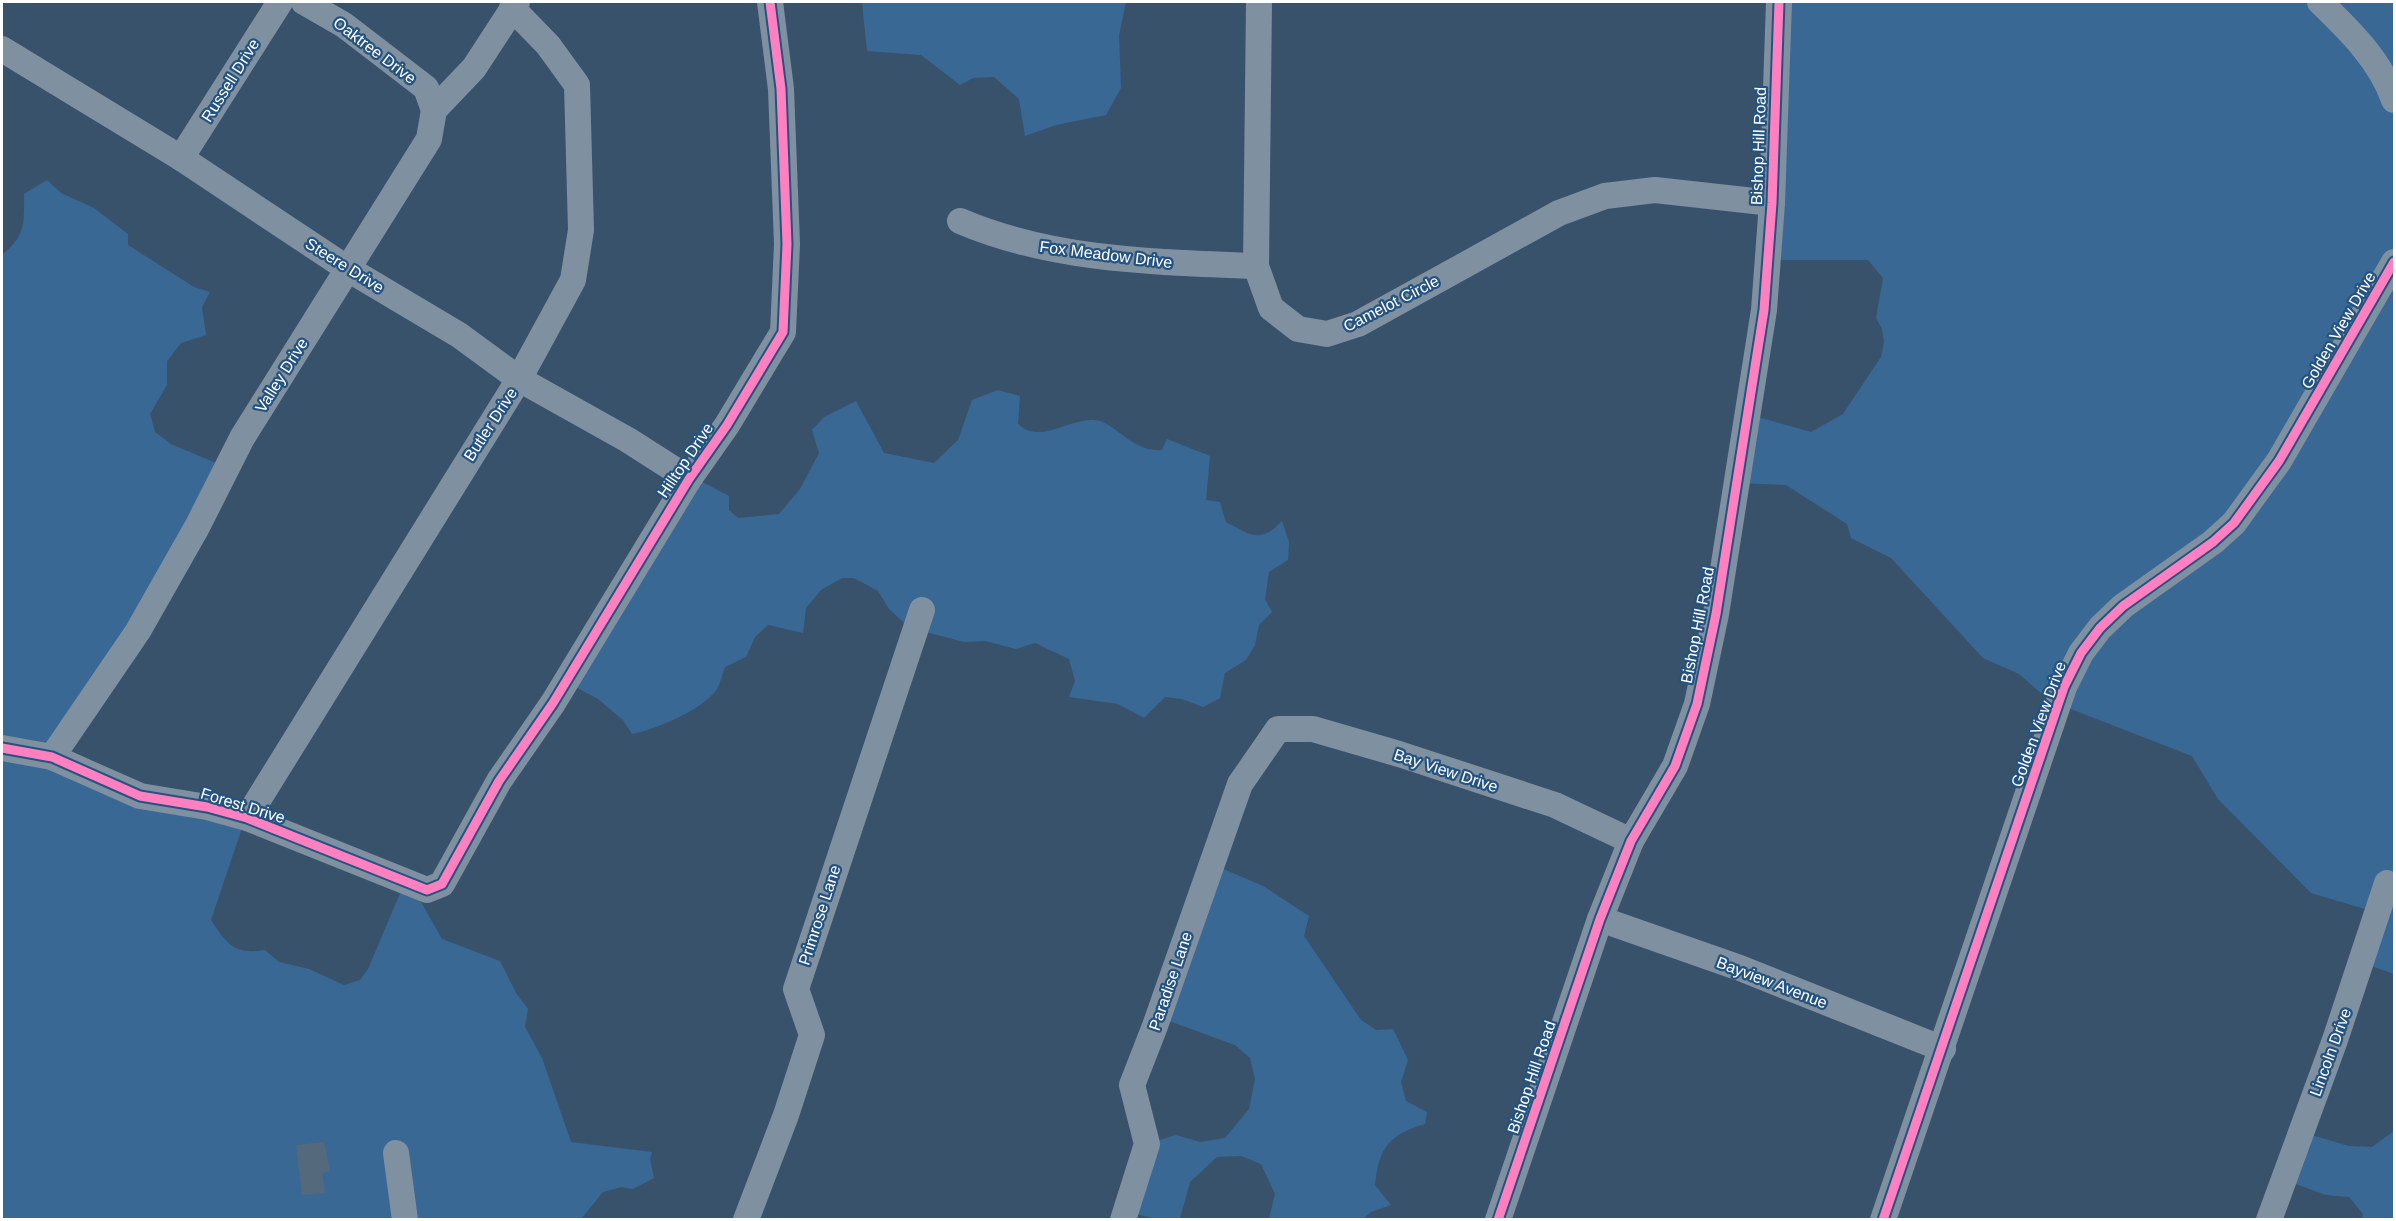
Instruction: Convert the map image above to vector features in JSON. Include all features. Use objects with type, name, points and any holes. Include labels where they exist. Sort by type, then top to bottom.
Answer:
[{"type":"street","name":"Russell Drive","points":[[181,158],[280,2]]},
{"type":"street","name":"Oaktree Drive","points":[[303,2],[344,25],[426,88],[434,110]]},
{"type":"street","name":"Hilltop Drive","points":[[438,886],[442,884],[499,781],[553,703],[689,479],[727,425],[783,332],[785,208],[781,89],[771,2]]},
{"type":"street","name":"Camelot Circle","points":[[1259,2],[1256,266],[1271,308],[1298,329],[1327,334],[1358,324],[1559,213],[1605,196],[1654,190],[1772,203]]},
{"type":"street","name":"Bishop Hill Road","points":[[1498,1220],[1600,919],[1631,841],[1675,766],[1697,704],[1716,614],[1764,310],[1772,203],[1779,2]]},
{"type":"street","points":[[2320,2],[2356,37],[2389,86],[2394,100]]},
{"type":"street","points":[[434,110],[474,68],[514,5]]},
{"type":"street","name":"Butler Drive","points":[[247,818],[519,379],[573,280],[581,230],[577,85],[548,45],[514,5]]},
{"type":"street","name":"Steere Drive","points":[[6,60],[181,158],[348,268],[459,335],[519,379],[628,440],[689,479]]},
{"type":"street","name":"Valley Drive","points":[[52,757],[138,631],[198,527],[242,438],[429,139],[434,110]]},
{"type":"street","name":"Fox Meadow Drive","points":[[960,221],[999,238],[1050,250],[1144,261],[1256,266]]},
{"type":"street","name":"Golden View Drive","points":[[1883,1220],[1943,1049],[2064,687],[2081,653],[2100,628],[2123,606],[2213,542],[2234,523],[2279,461],[2394,262]]},
{"type":"street","name":"Primrose Lane","points":[[746,1220],[786,1115],[812,1035],[796,989],[922,610]]},
{"type":"street","name":"Bay View Drive","points":[[1265,749],[1278,729],[1313,729],[1555,805],[1631,841]]},
{"type":"street","name":"Forest Drive","points":[[2,748],[52,757],[140,796],[207,807],[247,818],[427,890],[438,886]]},
{"type":"street","name":"Paradise Lane","points":[[1123,1220],[1147,1144],[1132,1085],[1240,784],[1265,749]]},
{"type":"street","name":"Lincoln Drive","points":[[2269,1220],[2335,1040],[2387,883]]},
{"type":"street","name":"Bayview Avenue","points":[[1600,919],[1740,968],[1943,1049]]},
{"type":"street","points":[[396,1154],[405,1220]]},
{"type":"shaded area","points":[[862,2],[1126,2],[1119,35],[1121,88],[1106,115],[1056,125],[1025,136],[1019,99],[994,77],[973,78],[960,85],[921,55],[867,51]]},
{"type":"shaded area","points":[[1777,2],[2394,2],[2394,974],[2360,962],[2375,912],[2311,893],[2218,799],[2192,756],[2050,701],[2019,674],[1983,658],[1891,558],[1851,538],[1847,524],[1786,485],[1737,483],[1747,414],[1811,432],[1843,414],[1881,357],[1884,342],[1882,329],[1876,318],[1883,278],[1868,260],[1766,260]]},
{"type":"shaded area","points":[[47,180],[61,193],[94,208],[128,234],[128,245],[194,287],[210,292],[202,307],[206,335],[181,343],[167,361],[167,385],[150,414],[155,432],[171,444],[223,466],[52,754],[243,825],[211,920],[232,946],[246,951],[265,950],[279,962],[309,969],[344,985],[360,980],[368,969],[404,884],[412,886],[442,939],[500,961],[516,993],[528,1009],[525,1027],[542,1058],[571,1142],[652,1152],[650,1159],[654,1178],[633,1189],[621,1187],[603,1192],[581,1219],[2,1220],[2,255],[20,235],[24,214],[24,194]]},
{"type":"shaded area","points":[[998,390],[1020,396],[1018,424],[1027,430],[1045,431],[1084,420],[1094,420],[1102,422],[1133,442],[1151,450],[1162,450],[1167,439],[1210,456],[1206,500],[1220,502],[1226,522],[1242,531],[1261,535],[1282,521],[1289,542],[1288,560],[1269,572],[1265,599],[1272,612],[1259,625],[1255,645],[1246,660],[1225,673],[1220,698],[1203,707],[1182,699],[1165,697],[1144,718],[1118,704],[1069,697],[1075,681],[1069,659],[1035,643],[1016,649],[985,641],[964,642],[910,628],[889,609],[878,591],[854,578],[842,578],[821,590],[806,608],[803,633],[768,625],[755,637],[746,657],[725,667],[717,689],[711,697],[678,718],[653,728],[632,734],[623,720],[598,699],[568,683],[691,476],[729,496],[729,510],[738,518],[779,514],[800,489],[819,453],[812,430],[824,417],[856,401],[884,453],[934,463],[958,440],[972,400]]},
{"type":"shaded area","points":[[1212,864],[1263,886],[1309,916],[1304,936],[1361,1020],[1376,1030],[1393,1029],[1408,1060],[1401,1082],[1406,1101],[1427,1112],[1425,1124],[1394,1138],[1383,1152],[1375,1185],[1391,1205],[1371,1212],[1363,1219],[1269,1219],[1275,1194],[1261,1164],[1241,1156],[1217,1157],[1190,1182],[1180,1219],[1156,1219],[1124,1211],[1147,1144],[1176,1135],[1200,1142],[1225,1138],[1249,1109],[1255,1079],[1250,1058],[1235,1045],[1158,1017]]},
{"type":"shaded area","points":[[2394,1131],[2394,1219],[2362,1219],[2363,1214],[2349,1197],[2326,1195],[2282,1179],[2301,1132],[2349,1146],[2372,1147]]},
{"type":"building","points":[[324,1142],[330,1171],[322,1173],[325,1193],[302,1195],[296,1145]]},
{"type":"cycle path","points":[[2,748],[52,757],[140,796],[207,807],[247,818],[427,890],[442,884],[499,781],[553,703],[689,479],[727,425],[783,332],[787,244],[781,89],[770,2]]},
{"type":"cycle path","points":[[1498,1220],[1600,919],[1631,841],[1675,766],[1697,704],[1716,614],[1764,310],[1772,203],[1779,2]]},
{"type":"cycle path","points":[[1883,1220],[2064,687],[2081,653],[2100,628],[2123,606],[2213,542],[2234,523],[2279,461],[2394,262]]}]
